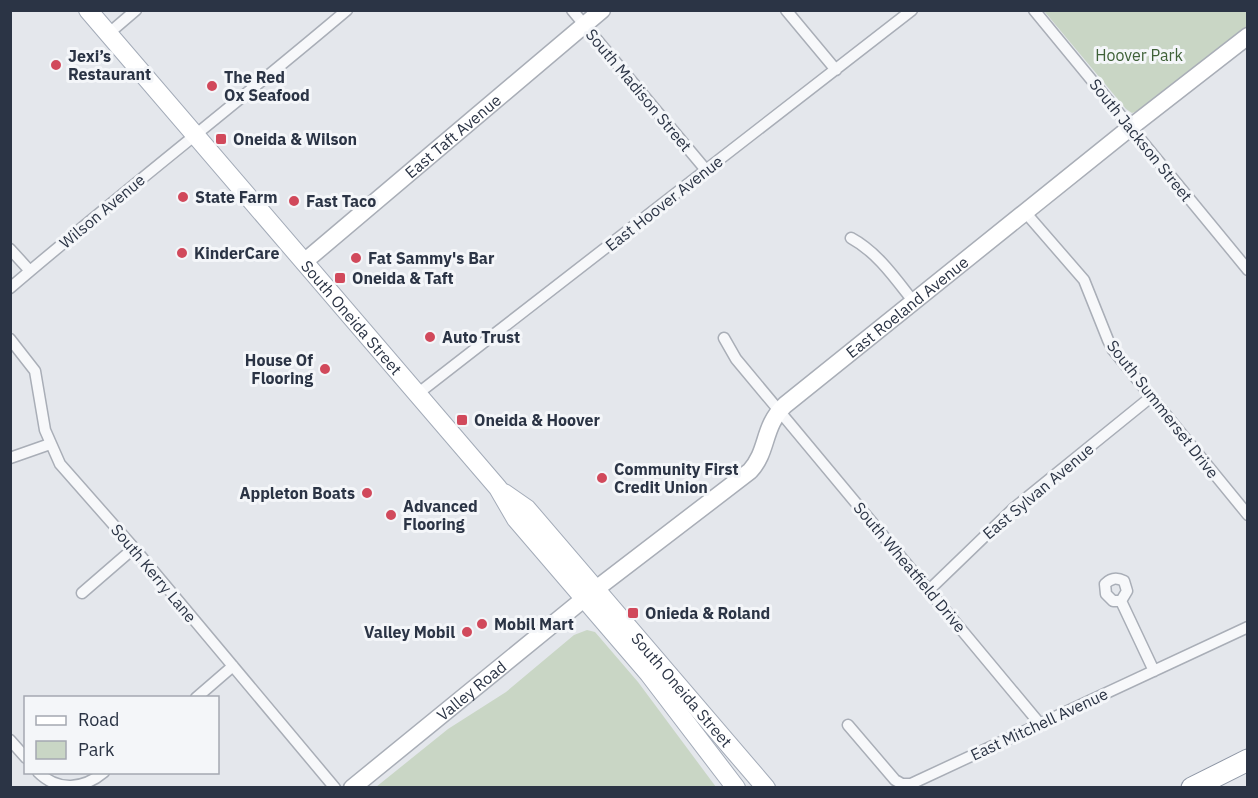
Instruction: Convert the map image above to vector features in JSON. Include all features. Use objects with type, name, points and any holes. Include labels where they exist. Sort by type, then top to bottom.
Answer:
[{"type":"highway","points":[[1192,788],[1248,760]]},
{"type":"main road","name":"South Oneida Street","points":[[88,10],[498,488],[516,519],[590,593],[766,788]]},
{"type":"main road","name":"South Oneida Street","points":[[590,593],[736,788]]},
{"type":"street","points":[[108,34],[136,10]]},
{"type":"street","name":"Wilson Avenue","points":[[10,288],[132,185],[347,10]]},
{"type":"street","name":"South Madison Street","points":[[572,10],[706,170]]},
{"type":"street","name":"East Taft Avenue","points":[[304,262],[602,10]]},
{"type":"street","points":[[786,10],[836,70]]},
{"type":"street","name":"East Hoover Avenue","points":[[416,395],[912,10]]},
{"type":"street","name":"South Jackson Street","points":[[1034,10],[1248,270]]},
{"type":"street","name":"East Roeland Avenue","points":[[590,593],[750,471],[757,463],[766,433],[780,410],[913,301],[1248,36]]},
{"type":"street","name":"South Summerset Drive","points":[[1025,212],[1084,280],[1110,345],[1248,515]]},
{"type":"street","points":[[851,238],[865,245],[873,253],[913,301]]},
{"type":"street","points":[[10,249],[30,271]]},
{"type":"street","name":"South Wheatfield Drive","points":[[724,338],[736,359],[1040,724]]},
{"type":"street","name":"South Kerry Lane","points":[[10,339],[35,371],[45,430],[60,464],[134,548],[335,788]]},
{"type":"street","name":"East Sylvan Avenue","points":[[929,590],[1014,508],[1151,397]]},
{"type":"street","points":[[10,458],[50,444]]},
{"type":"street","points":[[82,593],[134,548]]},
{"type":"street","name":"Valley Road","points":[[352,788],[590,593]]},
{"type":"street","points":[[1121,601],[1154,671]]},
{"type":"street","name":"East Mitchell Avenue","points":[[848,725],[895,780],[902,784],[911,784],[1248,627]]},
{"type":"street","points":[[198,696],[233,666]]},
{"type":"street","points":[[10,740],[24,756]]},
{"type":"street","points":[[41,774],[57,784],[74,787],[92,782],[102,774]]},
{"type":"green space","name":"Hoover Park","points":[[1044,11],[1247,11],[1247,26],[1140,110],[1132,113],[1126,109]]},
{"type":"green space","points":[[587,630],[595,632],[638,682],[716,787],[376,787],[448,729],[506,692],[574,635]]},
{"type":"place","name":"Jexi’s Restaurant","points":[[56,65]]},
{"type":"place","name":"The Red Ox Seafood","points":[[212,86]]},
{"type":"place","name":"Oneida & Wilson","points":[[221,139]]},
{"type":"place","name":"State Farm","points":[[183,197]]},
{"type":"place","name":"Fast Taco","points":[[294,201]]},
{"type":"place","name":"KinderCare","points":[[182,253]]},
{"type":"place","name":"Fat Sammy's Bar","points":[[356,258]]},
{"type":"place","name":"Oneida & Taft","points":[[340,278]]},
{"type":"place","name":"Auto Trust","points":[[430,337]]},
{"type":"place","name":"House Of Flooring","points":[[325,369]]},
{"type":"place","name":"Oneida & Hoover","points":[[462,420]]},
{"type":"place","name":"Community First Credit Union","points":[[602,478]]},
{"type":"place","name":"Appleton Boats","points":[[367,493]]},
{"type":"place","name":"Advanced Flooring","points":[[391,515]]},
{"type":"place","name":"Onieda & Roland","points":[[633,613]]},
{"type":"place","name":"Mobil Mart","points":[[482,624]]},
{"type":"place","name":"Valley Mobil","points":[[467,632]]}]
